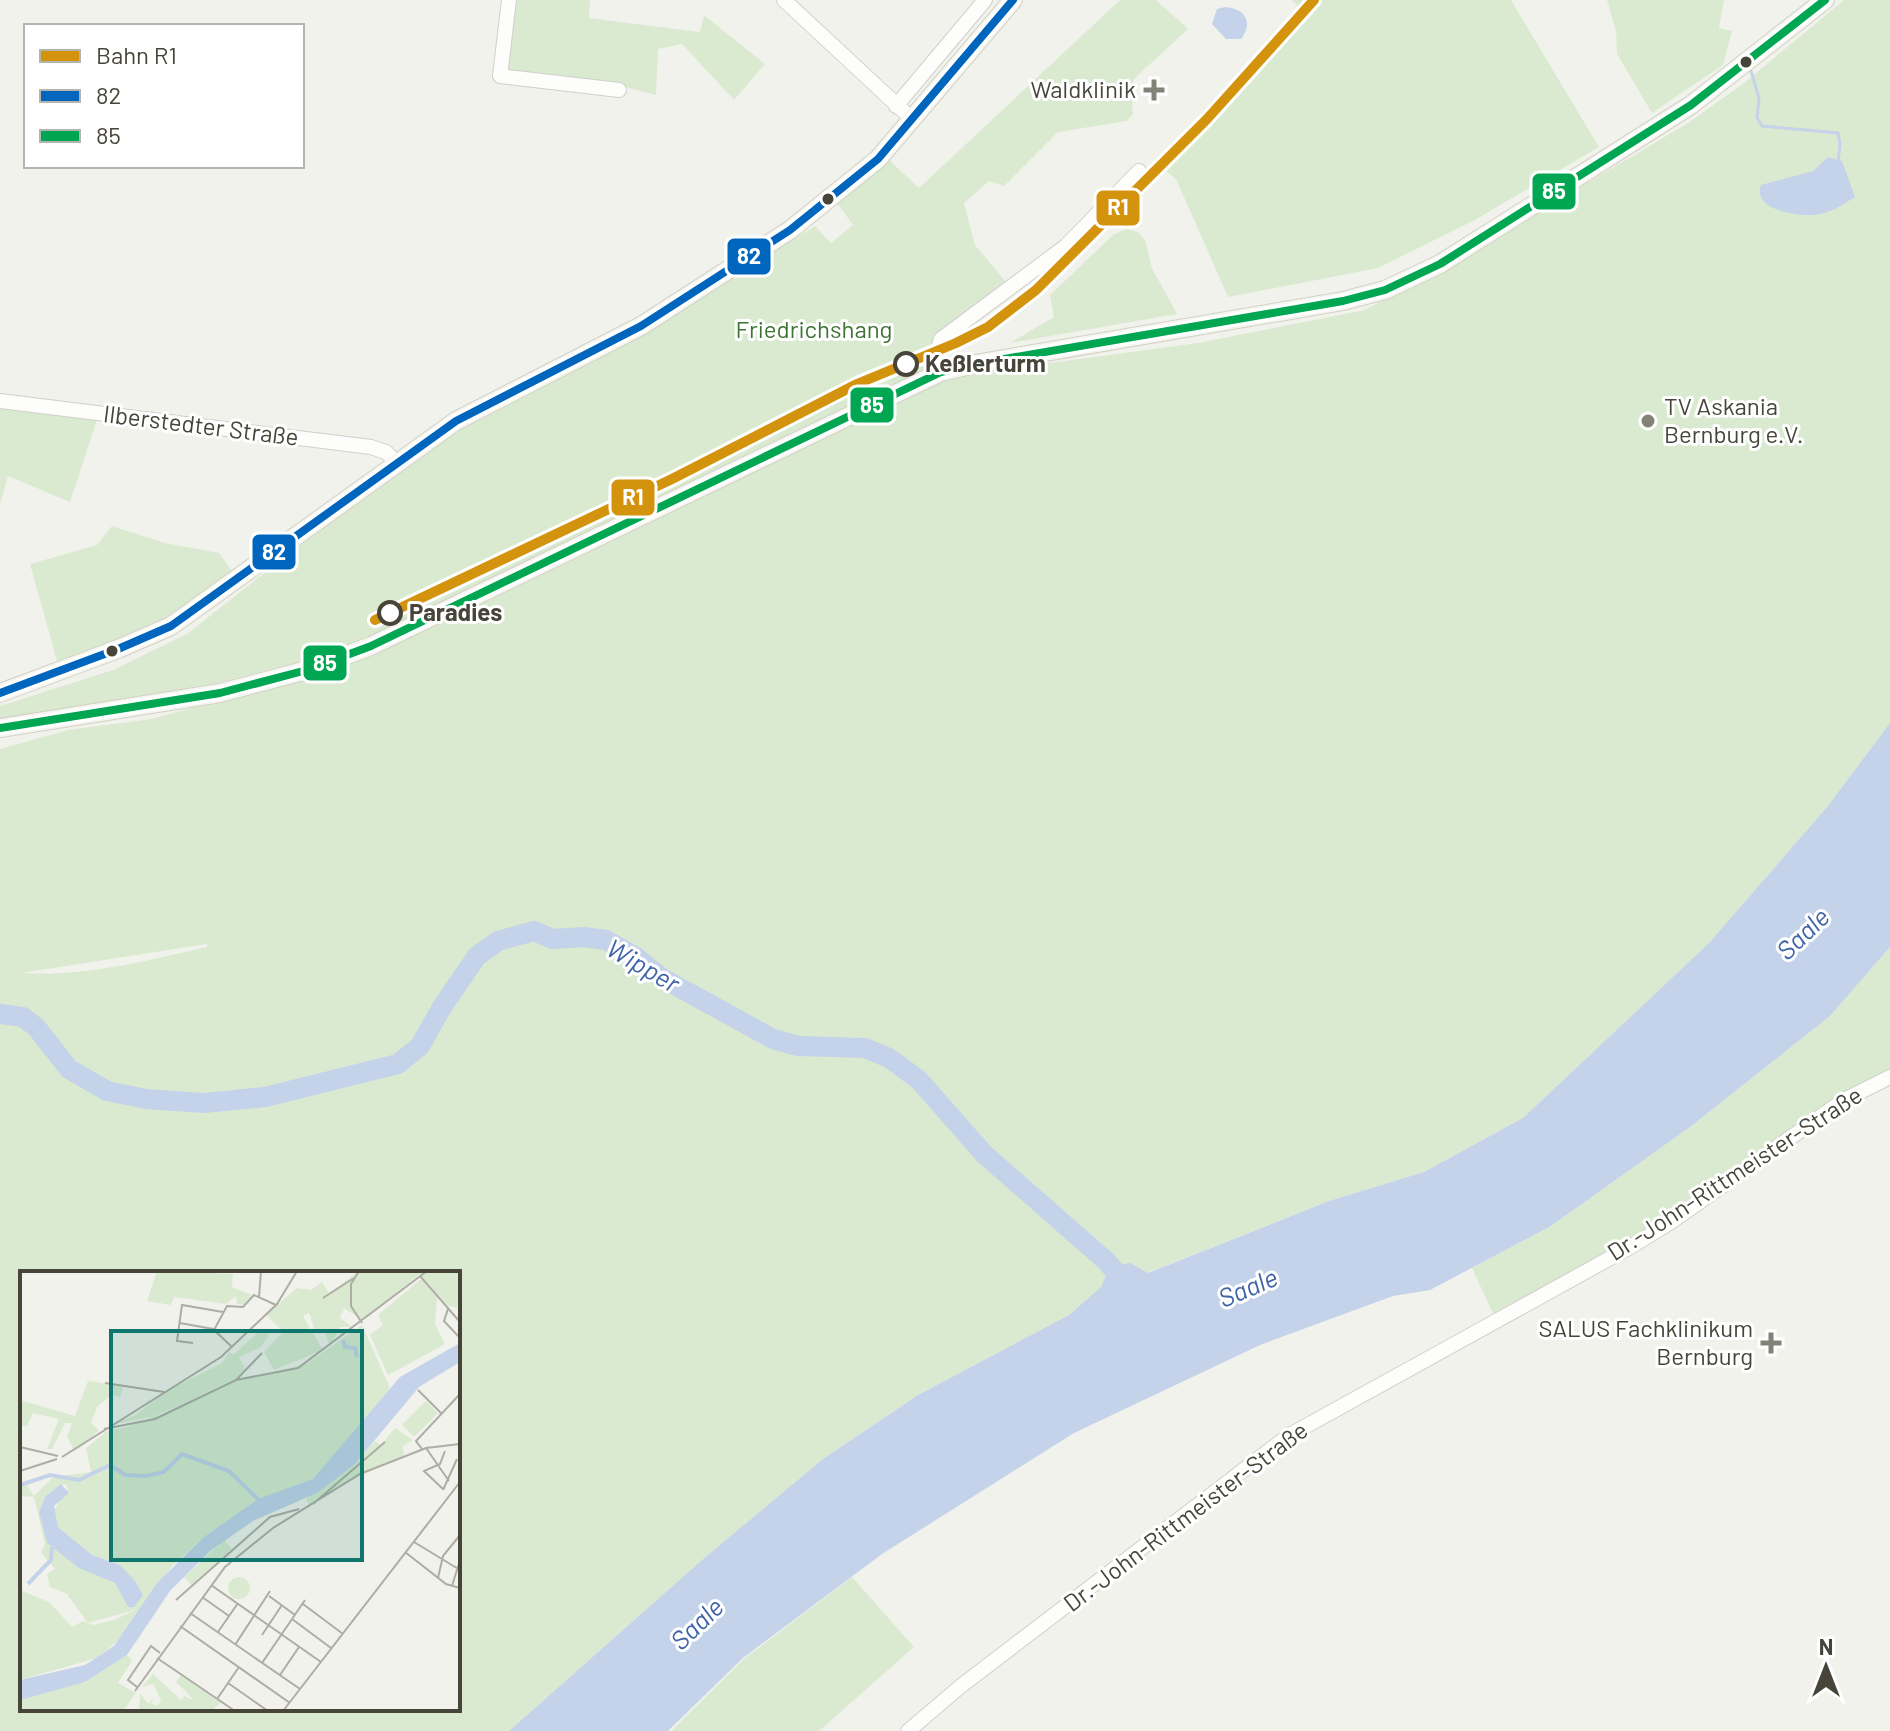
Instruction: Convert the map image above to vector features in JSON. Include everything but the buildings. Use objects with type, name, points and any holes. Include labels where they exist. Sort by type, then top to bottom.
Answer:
[{"type":"street","points":[[509,0],[500,76],[619,90]]},
{"type":"street","points":[[784,0],[913,120]]},
{"type":"street","points":[[896,106],[985,0]]},
{"type":"street","points":[[0,693],[171,626],[396,462],[477,408],[641,326],[770,244],[878,159],[1013,0]]},
{"type":"street","points":[[0,728],[200,697],[307,670],[371,646],[941,372],[1343,301],[1394,287],[1440,264],[1681,111],[1738,71],[1825,0]]},
{"type":"street","points":[[941,372],[936,356],[941,339],[1066,246],[1139,171]]},
{"type":"street","name":"Ilberstedter Straße","points":[[0,401],[371,447],[386,452],[396,462]]},
{"type":"street","name":"Dr.-John-Rittmeister-Straße","points":[[908,1731],[961,1686],[1288,1436],[1632,1246],[1844,1100],[1890,1077]]},
{"type":"green space","points":[[516,0],[590,0],[589,18],[700,32],[704,15],[765,64],[734,100],[682,44],[658,49],[656,95],[618,85],[508,70]]},
{"type":"green space","name":"Friedrichshang","points":[[1120,0],[1156,0],[1188,29],[1134,79],[1131,88],[1133,114],[1127,121],[1058,132],[1004,186],[989,181],[964,203],[975,245],[1006,282],[934,339],[932,363],[917,378],[371,638],[298,662],[218,683],[0,719],[0,706],[113,670],[187,634],[391,473],[459,429],[640,335],[815,226],[831,243],[853,225],[837,203],[887,158],[919,188]]},
{"type":"green space","points":[[1291,0],[1511,0],[1599,147],[1473,221],[1378,268],[1228,297],[1176,179],[1156,163],[1299,7]]},
{"type":"green space","points":[[1607,0],[1724,0],[1719,28],[1732,31],[1723,65],[1652,113],[1617,54],[1616,31]]},
{"type":"green space","points":[[1844,0],[1890,0],[1890,723],[1827,807],[1709,943],[1523,1118],[1424,1172],[1329,1201],[1147,1273],[1101,1287],[1069,1315],[918,1395],[823,1459],[702,1560],[509,1731],[0,1731],[0,749],[68,730],[151,719],[248,693],[961,372],[1198,343],[1365,310],[1473,251],[1688,123],[1744,83]],"holes":[[[207,944],[207,947],[114,967],[68,973],[21,973]]]},
{"type":"green space","points":[[1126,229],[1138,232],[1145,240],[1152,268],[1177,314],[1010,343],[1054,317],[1050,295],[1113,235]]},
{"type":"green space","points":[[0,406],[97,420],[70,502],[8,476],[0,504]]},
{"type":"green space","points":[[112,526],[165,543],[219,553],[232,571],[162,626],[57,661],[30,564],[97,545]]},
{"type":"green space","points":[[1890,947],[1890,1074],[1828,1104],[1586,1269],[1496,1320],[1472,1268],[1551,1226],[1690,1127],[1830,1016]]},
{"type":"green space","points":[[852,1577],[914,1647],[819,1731],[671,1731],[744,1659]]},
{"type":"water","points":[[1217,9],[1238,10],[1245,17],[1247,27],[1241,39],[1226,39],[1212,24]]},
{"type":"water","points":[[1828,157],[1842,161],[1855,197],[1830,211],[1813,215],[1777,210],[1763,200],[1761,185],[1813,171]]},
{"type":"water","name":"Saale","points":[[1890,723],[1890,947],[1830,1016],[1690,1127],[1551,1226],[1430,1290],[1393,1296],[1260,1345],[1074,1433],[882,1554],[743,1658],[668,1731],[509,1731],[702,1560],[823,1459],[918,1395],[1069,1315],[1101,1287],[1110,1267],[1130,1263],[1148,1273],[1329,1201],[1424,1172],[1523,1118],[1709,943],[1827,807]]},
{"type":"waterway","points":[[1751,71],[1759,98],[1757,118],[1762,126],[1838,133],[1838,163]]},
{"type":"waterway","name":"Wipper","points":[[0,1014],[23,1017],[36,1027],[69,1069],[107,1091],[146,1099],[204,1103],[265,1097],[398,1064],[420,1046],[477,956],[498,941],[534,931],[553,939],[584,937],[606,940],[636,957],[662,978],[773,1039],[798,1046],[865,1048],[889,1058],[919,1080],[984,1154],[1106,1261],[1129,1287]]},
{"type":"rail line","name":"R1","points":[[375,620],[672,479],[857,384],[988,327],[1036,290],[1207,119],[1314,0]]},
{"type":"transit line","name":"82","points":[[0,693],[171,626],[456,421],[641,326],[790,230],[878,159],[1013,0]]},
{"type":"transit line","name":"85","points":[[0,728],[220,693],[307,670],[371,646],[941,372],[1343,301],[1385,290],[1440,264],[1691,105],[1825,0]]},
{"type":"place","name":"Waldklinik","points":[[1154,90]]},
{"type":"place","name":"Keßlerturm","points":[[906,364]]},
{"type":"place","name":"TV Askania Bernburg e.V.","points":[[1648,421]]},
{"type":"place","name":"Paradies","points":[[390,613]]},
{"type":"place","name":"SALUS Fachklinikum Bernburg","points":[[1771,1343]]}]
